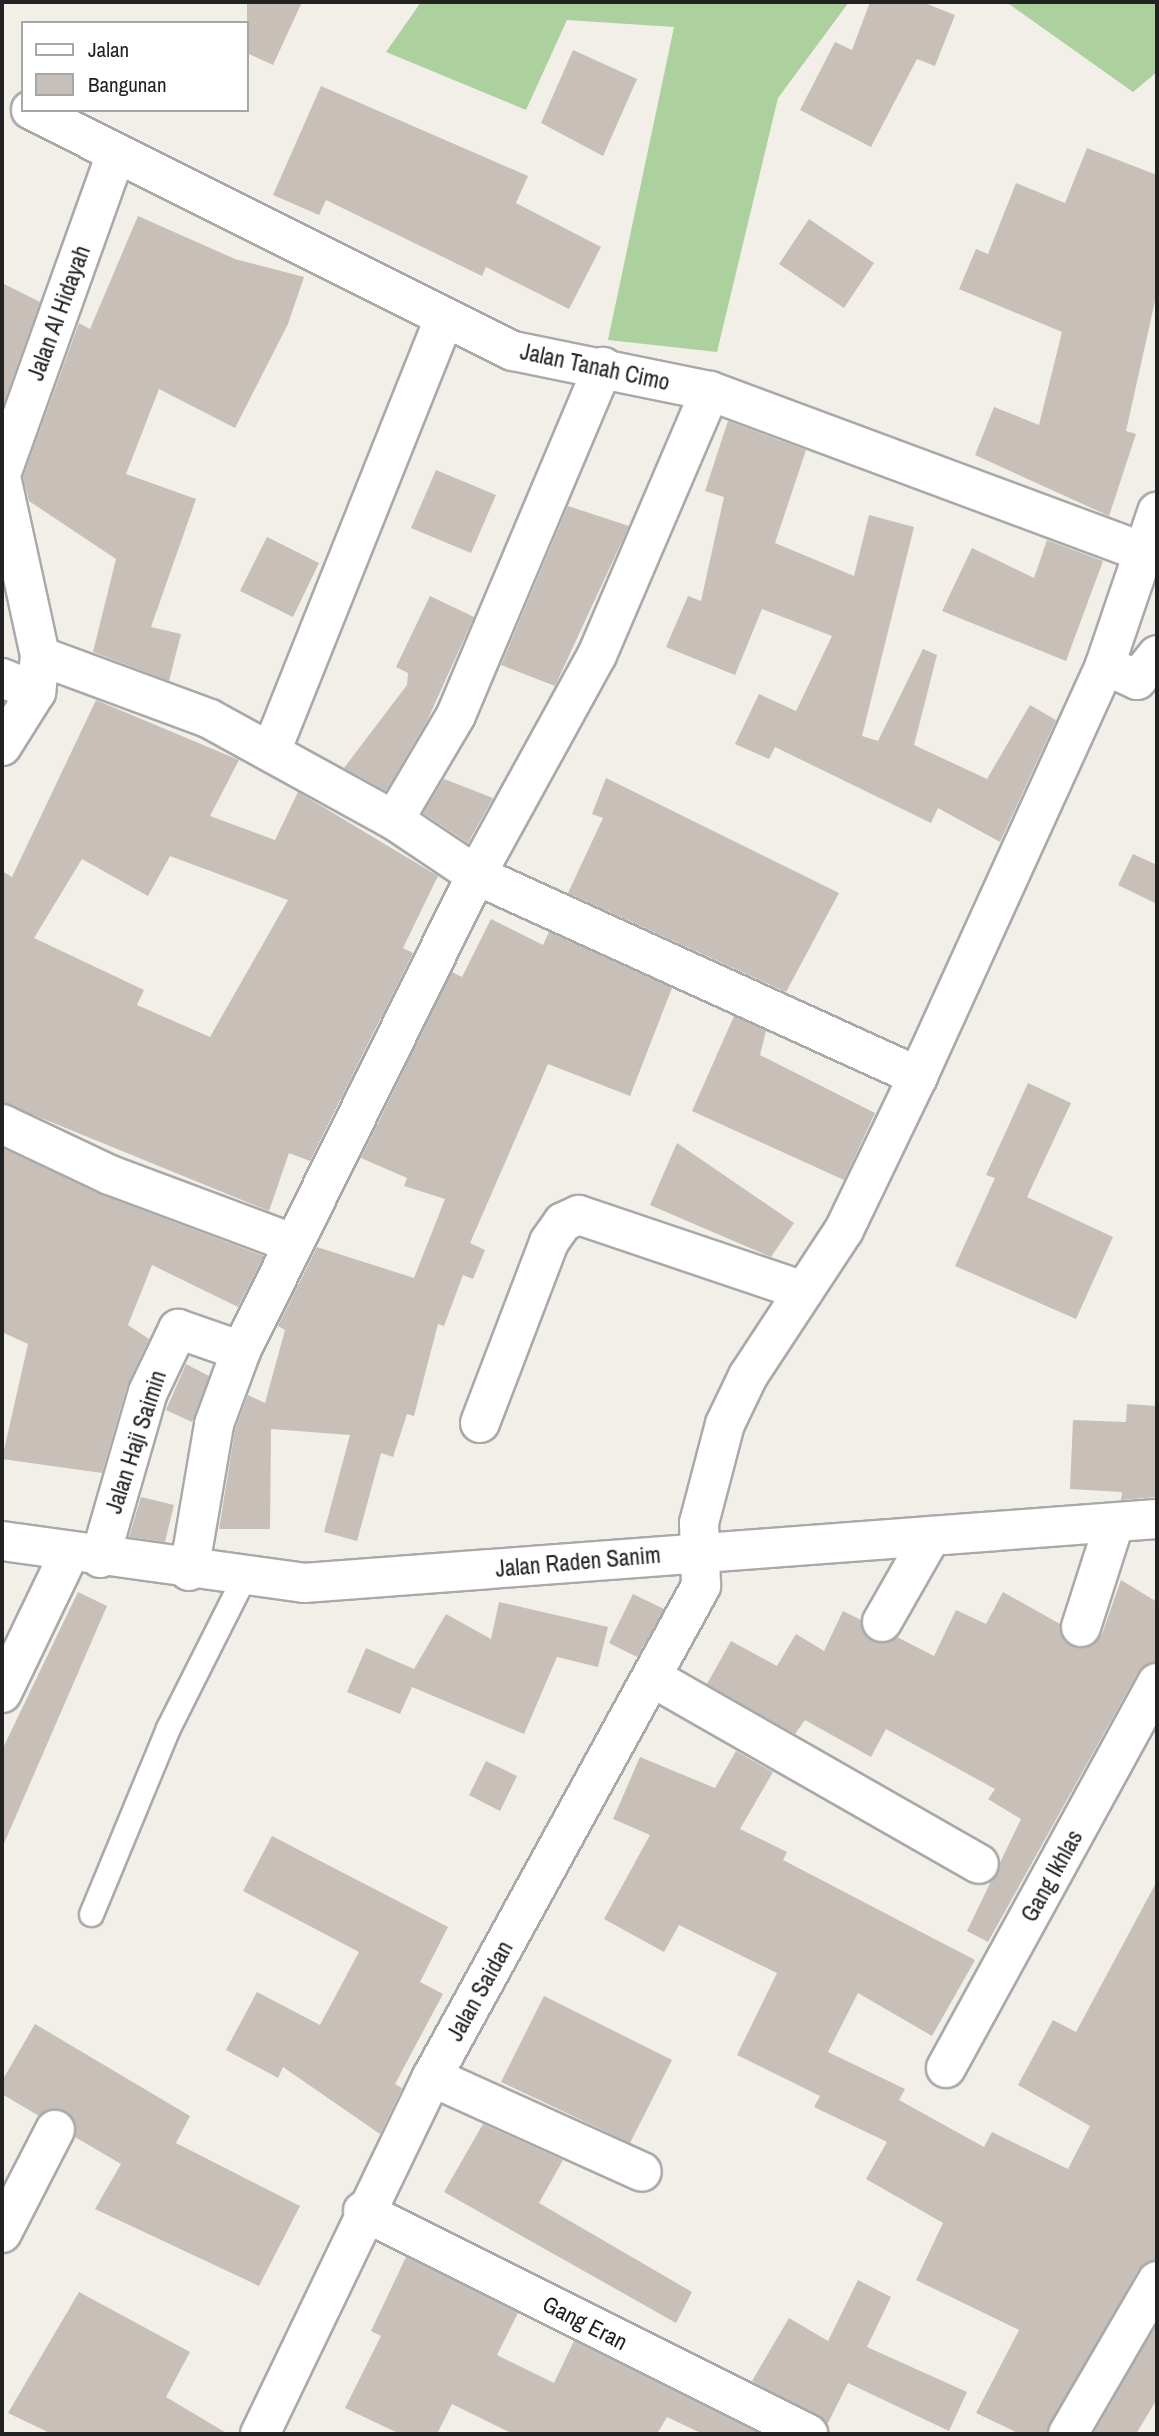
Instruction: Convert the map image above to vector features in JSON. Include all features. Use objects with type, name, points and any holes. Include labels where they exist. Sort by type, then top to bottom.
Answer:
[{"type":"street","points":[[2,95],[21,105]]},
{"type":"street","name":"Jalan Tanah Cimo","points":[[35,112],[444,319],[513,351],[603,366],[710,391],[1145,579]]},
{"type":"street","name":"Jalan Al Hidayah","points":[[2,472],[116,154]]},
{"type":"street","points":[[272,749],[444,319]]},
{"type":"street","points":[[394,820],[456,715],[603,366]]},
{"type":"street","points":[[189,1571],[214,1424],[241,1351],[289,1242],[476,875],[597,655],[710,391]]},
{"type":"street","points":[[2,481],[38,674],[2,746]]},
{"type":"street","name":"Jalan Saidan","points":[[260,2434],[363,2211],[432,2077],[653,1678],[701,1586],[699,1552],[706,1478],[725,1424],[803,1291],[844,1230],[918,1076],[1145,579],[1157,512]]},
{"type":"street","points":[[1105,665],[1137,680],[1157,655]]},
{"type":"street","points":[[2,678],[38,674],[127,683],[272,749],[394,820],[476,875],[918,1076]]},
{"type":"street","points":[[2,1124],[110,1175],[289,1242]]},
{"type":"street","points":[[480,1423],[549,1242],[563,1222],[579,1215],[803,1291]]},
{"type":"street","name":"Jalan Haji Saimin","points":[[2,1693],[85,1555],[148,1392],[178,1329],[241,1351]]},
{"type":"street","name":"Jalan Raden Sanim","points":[[2,1541],[243,1579],[304,1583],[1157,1519]]},
{"type":"street","points":[[1081,1627],[1114,1524]]},
{"type":"street","points":[[881,1622],[931,1536]]},
{"type":"street","points":[[653,1678],[979,1864]]},
{"type":"street","name":"Gang Ikhlas","points":[[946,2068],[1157,1683]]},
{"type":"street","points":[[432,2077],[642,2172]]},
{"type":"street","points":[[2,2234],[55,2130]]},
{"type":"street","name":"Gang Eran","points":[[363,2211],[808,2434]]},
{"type":"street","points":[[1068,2434],[1157,2281]]},
{"type":"lane","points":[[91,1914],[168,1728],[243,1579]]},
{"type":"green space","points":[[421,2],[849,2],[778,98],[717,352],[608,340],[674,27],[567,20],[526,110],[386,52]]},
{"type":"green space","points":[[1006,2],[1157,2],[1157,72],[1133,92]]},
{"type":"building","points":[[247,2],[302,2],[273,65],[248,53]]},
{"type":"building","points":[[870,2],[922,2],[955,15],[935,66],[917,59],[871,147],[800,110],[835,42],[852,50]]},
{"type":"building","points":[[573,50],[637,79],[603,156],[541,123]]},
{"type":"building","points":[[321,86],[528,176],[516,203],[601,247],[569,309],[486,267],[482,276],[326,200],[319,215],[273,195]]},
{"type":"building","points":[[1087,148],[1157,175],[1157,292],[1126,431],[1136,434],[1109,516],[975,455],[994,407],[1039,425],[1062,332],[959,289],[976,249],[988,254],[1016,183],[1065,203]]},
{"type":"building","points":[[138,216],[235,259],[304,277],[288,324],[235,428],[159,389],[126,474],[196,499],[151,627],[181,634],[169,681],[93,652],[116,559],[29,501],[23,477],[79,323],[90,329]]},
{"type":"building","points":[[809,219],[874,263],[844,308],[779,264]]},
{"type":"building","points":[[2,283],[40,302],[2,408]]},
{"type":"building","points":[[728,421],[806,450],[775,543],[854,576],[869,515],[914,527],[862,736],[878,741],[923,649],[937,655],[914,745],[987,779],[1030,705],[1056,720],[1000,842],[938,808],[931,823],[775,747],[769,759],[735,744],[759,694],[796,711],[832,636],[762,609],[735,675],[666,647],[688,596],[701,601],[724,497],[705,491]]},
{"type":"building","points":[[436,470],[496,495],[471,553],[411,528]]},
{"type":"building","points":[[568,506],[629,526],[555,686],[501,665]]},
{"type":"building","points":[[267,537],[319,563],[293,617],[240,591]]},
{"type":"building","points":[[1047,540],[1103,561],[1066,661],[942,611],[972,548],[1034,578]]},
{"type":"building","points":[[430,596],[474,617],[427,721],[386,791],[344,768],[407,685],[408,673],[396,667]]},
{"type":"building","points":[[96,700],[239,760],[210,816],[275,840],[298,792],[438,876],[403,948],[413,953],[310,1161],[289,1153],[269,1211],[2,1102],[2,871],[12,877]],"holes":[[[170,856],[288,900],[210,1037],[137,1005],[144,990],[34,938],[82,859],[148,896]]]},
{"type":"building","points":[[606,778],[839,893],[786,992],[568,893],[603,818],[592,814]]},
{"type":"building","points":[[444,779],[493,798],[468,843],[423,813]]},
{"type":"building","points":[[1133,854],[1157,865],[1157,904],[1118,885]]},
{"type":"building","points":[[491,919],[543,945],[549,932],[672,988],[630,1096],[548,1064],[470,1243],[485,1250],[473,1279],[463,1275],[444,1326],[438,1324],[414,1416],[407,1414],[393,1457],[381,1453],[357,1541],[324,1532],[350,1435],[271,1429],[270,1529],[219,1529],[235,1430],[248,1395],[265,1403],[285,1330],[278,1326],[317,1247],[414,1278],[445,1199],[404,1186],[407,1178],[361,1158],[452,972],[462,977]]},
{"type":"building","points":[[734,1016],[766,1031],[760,1055],[875,1113],[844,1180],[692,1111]]},
{"type":"building","points":[[1028,1083],[1071,1103],[1027,1197],[1113,1237],[1076,1319],[955,1266],[995,1178],[986,1175]]},
{"type":"building","points":[[677,1143],[794,1223],[771,1257],[650,1205]]},
{"type":"building","points":[[2,1148],[102,1195],[264,1256],[238,1307],[152,1265],[128,1325],[149,1339],[127,1386],[102,1473],[2,1459],[28,1344],[2,1332]]},
{"type":"building","points":[[186,1364],[209,1376],[192,1422],[166,1410]]},
{"type":"building","points":[[1127,1404],[1157,1406],[1157,1497],[1121,1500],[1122,1492],[1070,1489],[1073,1420],[1126,1422]]},
{"type":"building","points":[[141,1497],[174,1505],[165,1542],[129,1537]]},
{"type":"building","points":[[1121,1580],[1157,1602],[1157,1661],[1138,1672],[988,1942],[967,1931],[1021,1819],[988,1799],[995,1789],[886,1729],[871,1757],[805,1720],[795,1734],[707,1684],[731,1641],[777,1666],[796,1634],[824,1651],[843,1611],[861,1620],[872,1641],[897,1637],[934,1656],[956,1610],[986,1624],[1003,1592],[1060,1624],[1065,1642],[1086,1648],[1102,1634]]},
{"type":"building","points":[[78,1592],[107,1606],[2,1848],[2,1750]]},
{"type":"building","points":[[633,1594],[664,1609],[637,1657],[609,1643]]},
{"type":"building","points":[[499,1602],[608,1627],[598,1667],[557,1657],[524,1734],[412,1687],[400,1714],[347,1692],[366,1648],[414,1669],[446,1614],[491,1639]]},
{"type":"building","points":[[736,1751],[773,1772],[740,1829],[787,1852],[783,1860],[975,1960],[932,2036],[858,1993],[828,2052],[905,2089],[899,2100],[984,2147],[992,2132],[1068,2169],[1090,2126],[1018,2085],[1053,2020],[1076,2032],[1157,1881],[1157,2259],[1138,2270],[1046,2434],[1020,2434],[976,2413],[1019,2330],[916,2280],[943,2223],[866,2179],[887,2142],[814,2107],[820,2096],[737,2055],[777,1973],[679,1925],[664,1952],[604,1919],[650,1835],[613,1819],[640,1757],[715,1788]]},
{"type":"building","points":[[486,1761],[517,1776],[500,1811],[469,1795]]},
{"type":"building","points":[[272,1836],[448,1927],[420,1982],[443,1994],[395,2084],[402,2088],[380,2134],[283,2067],[278,2078],[226,2050],[257,1992],[320,2025],[359,1952],[243,1891]]},
{"type":"building","points":[[544,1996],[672,2060],[630,2143],[501,2082]]},
{"type":"building","points":[[35,2024],[190,2116],[176,2143],[300,2206],[259,2286],[95,2209],[121,2164],[75,2137],[66,2111],[39,2116],[2,2094],[2,2081]]},
{"type":"building","points":[[483,2124],[563,2160],[539,2203],[692,2292],[676,2323],[444,2192]]},
{"type":"building","points":[[406,2257],[518,2313],[497,2355],[554,2383],[574,2341],[760,2434],[703,2434],[667,2417],[657,2434],[513,2434],[452,2404],[437,2434],[400,2434],[345,2408],[381,2336],[371,2331]]},
{"type":"building","points":[[858,2280],[891,2297],[867,2347],[967,2392],[949,2431],[848,2383],[827,2425],[752,2381],[789,2318],[828,2341]]},
{"type":"building","points":[[79,2292],[190,2352],[166,2397],[228,2434],[52,2434],[8,2413]]},
{"type":"building","points":[[1157,2324],[1157,2399],[1136,2434],[1093,2434]]}]
